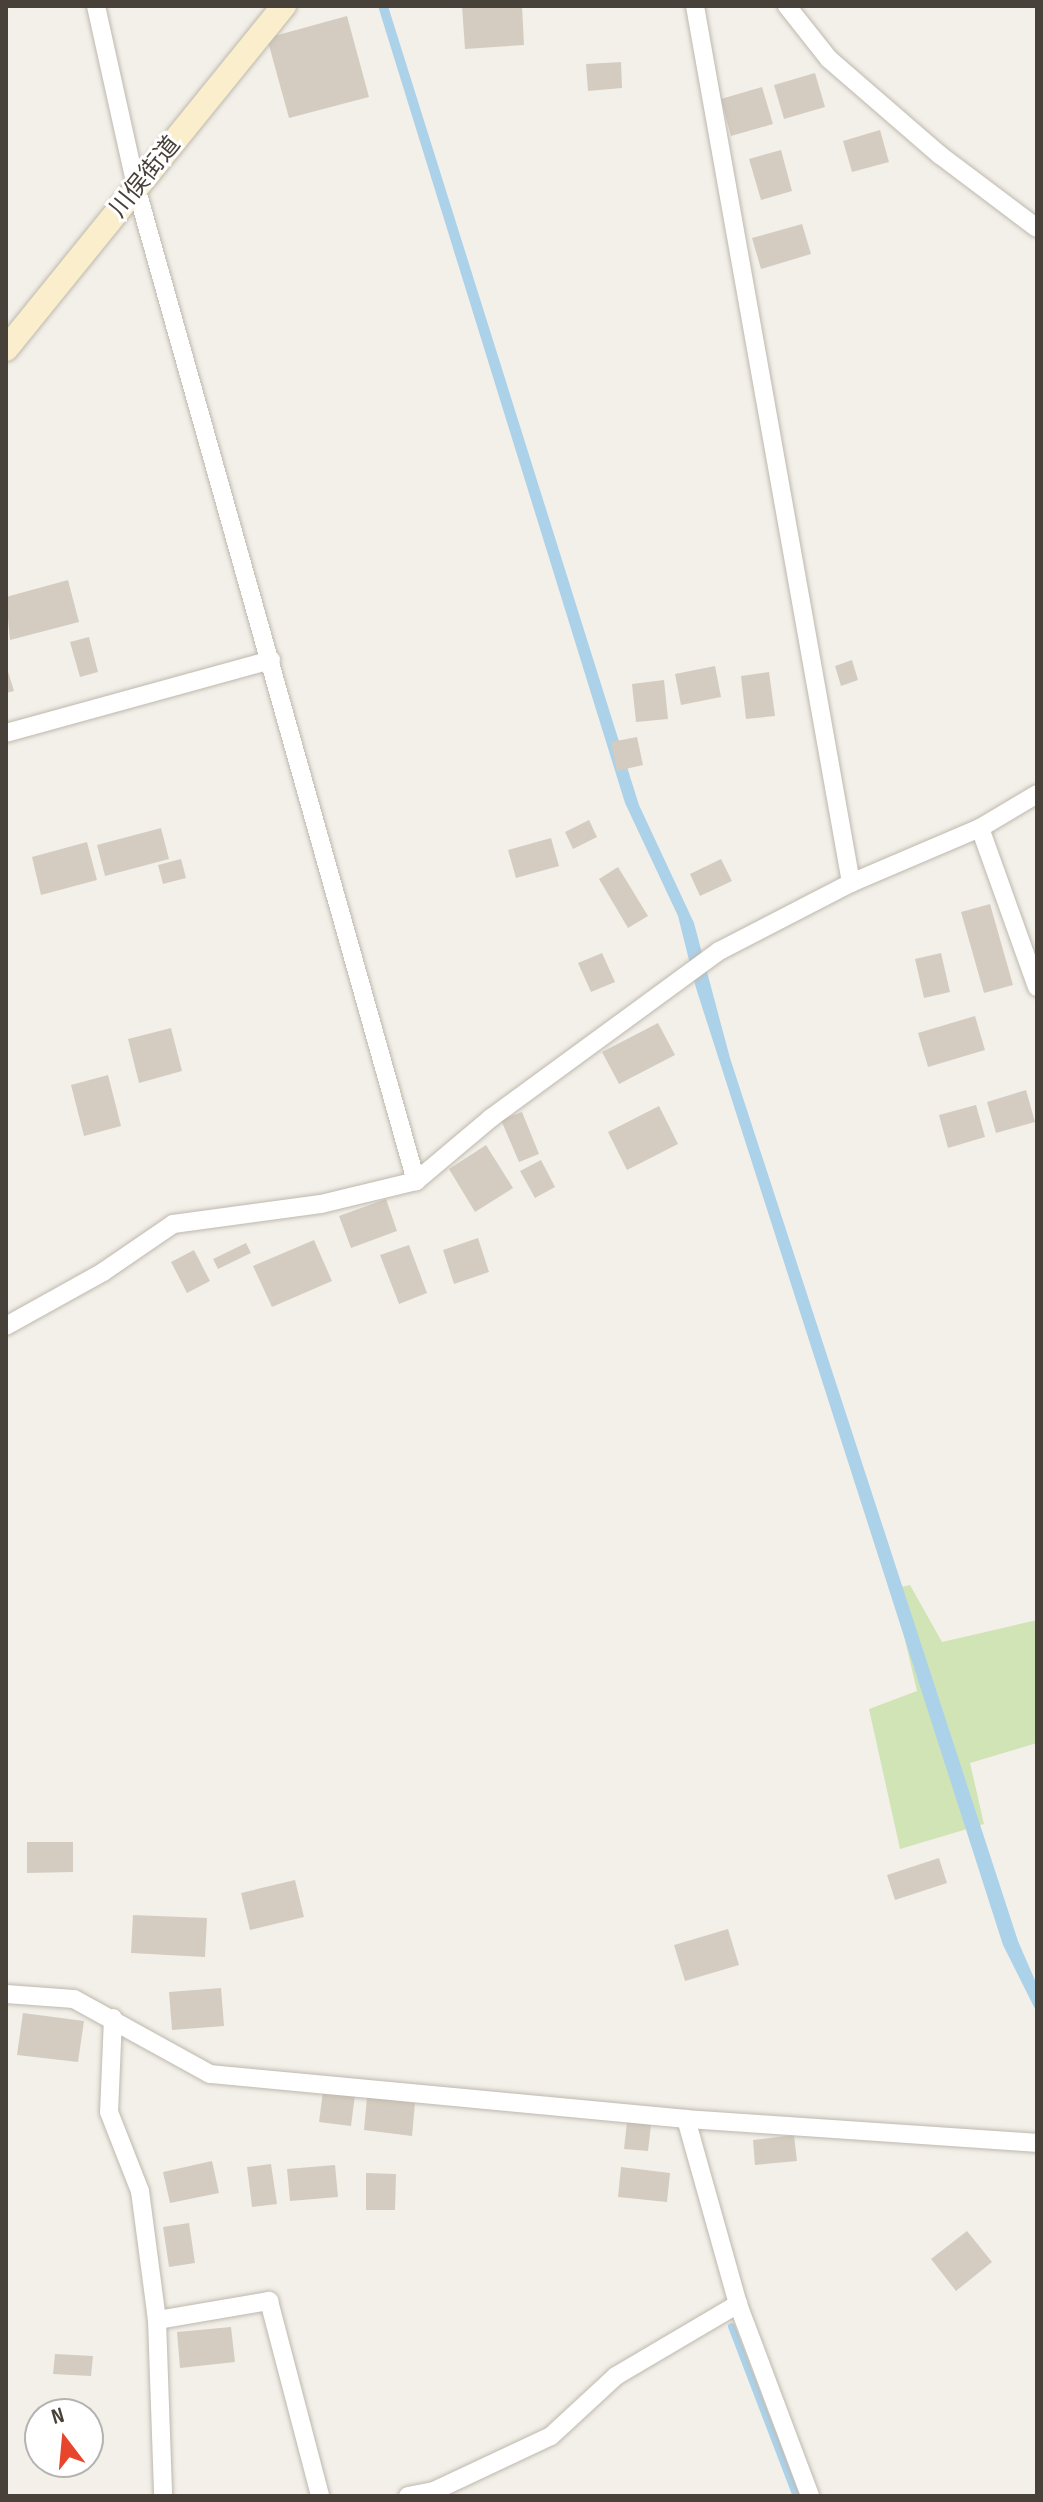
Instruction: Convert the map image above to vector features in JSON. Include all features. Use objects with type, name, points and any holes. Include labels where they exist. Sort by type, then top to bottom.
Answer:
[{"type":"main road","name":"川俣街道","points":[[6,349],[284,6]]},
{"type":"street","points":[[96,6],[136,187],[416,1181]]},
{"type":"street","points":[[695,6],[851,883]]},
{"type":"street","points":[[787,6],[829,59],[940,155],[1037,228]]},
{"type":"street","points":[[6,733],[271,660]]},
{"type":"street","points":[[6,1326],[103,1272],[173,1224],[321,1204],[416,1181],[491,1118],[719,951],[851,883],[980,828],[1037,794]]},
{"type":"street","points":[[980,828],[1037,987]]},
{"type":"street","points":[[6,1994],[74,1999],[210,2074],[686,2119],[1037,2143]]},
{"type":"street","points":[[113,2018],[109,2112],[140,2191],[157,2320],[163,2496]]},
{"type":"street","points":[[686,2119],[738,2304],[810,2496]]},
{"type":"street","points":[[157,2320],[269,2301],[320,2496]]},
{"type":"street","points":[[408,2496],[435,2494],[551,2436],[616,2376],[738,2304]]},
{"type":"green space","points":[[910,1585],[942,1642],[1037,1620],[1037,1743],[970,1763],[984,1824],[900,1849],[869,1709],[917,1691],[893,1589]]},
{"type":"water","points":[[378,6],[388,6],[639,805],[694,923],[730,1058],[1018,1941],[1037,1985],[1037,2013],[1003,1945],[696,988],[678,916],[625,803]]},
{"type":"building","points":[[462,6],[522,6],[524,45],[465,49]]},
{"type":"building","points":[[347,16],[369,97],[289,118],[267,38]]},
{"type":"building","points":[[621,62],[622,88],[588,91],[586,64]]},
{"type":"building","points":[[815,73],[825,107],[784,119],[774,85]]},
{"type":"building","points":[[762,87],[773,124],[731,136],[721,99]]},
{"type":"building","points":[[880,130],[889,162],[852,172],[843,141]]},
{"type":"building","points":[[781,150],[792,191],[761,200],[749,159]]},
{"type":"building","points":[[802,224],[811,254],[761,269],[752,238]]},
{"type":"building","points":[[68,580],[79,622],[10,640],[6,597]]},
{"type":"building","points":[[89,637],[98,672],[80,677],[70,642]]},
{"type":"building","points":[[852,660],[858,680],[841,686],[835,666]]},
{"type":"building","points":[[6,665],[14,691],[6,693]]},
{"type":"building","points":[[715,666],[721,697],[681,705],[675,674]]},
{"type":"building","points":[[769,672],[775,716],[746,719],[741,676]]},
{"type":"building","points":[[664,680],[668,719],[636,722],[632,684]]},
{"type":"building","points":[[637,737],[643,765],[617,771],[611,742]]},
{"type":"building","points":[[589,820],[597,837],[573,849],[565,832]]},
{"type":"building","points":[[161,828],[169,859],[105,876],[97,845]]},
{"type":"building","points":[[551,838],[559,866],[516,878],[508,850]]},
{"type":"building","points":[[87,842],[97,880],[41,895],[32,857]]},
{"type":"building","points":[[181,859],[186,878],[163,884],[158,865]]},
{"type":"building","points":[[721,859],[732,881],[700,896],[690,874]]},
{"type":"building","points":[[618,867],[648,916],[628,928],[599,879]]},
{"type":"building","points":[[990,904],[1013,985],[984,993],[961,912]]},
{"type":"building","points":[[602,953],[615,982],[591,992],[578,963]]},
{"type":"building","points":[[941,953],[950,992],[924,998],[915,959]]},
{"type":"building","points":[[975,1016],[985,1050],[928,1067],[918,1033]]},
{"type":"building","points":[[658,1023],[675,1055],[619,1084],[602,1052]]},
{"type":"building","points":[[171,1028],[182,1071],[139,1083],[128,1039]]},
{"type":"building","points":[[108,1075],[121,1126],[84,1136],[71,1085]]},
{"type":"building","points":[[1026,1090],[1035,1122],[996,1133],[987,1102]]},
{"type":"building","points":[[976,1105],[985,1137],[948,1148],[939,1115]]},
{"type":"building","points":[[659,1106],[678,1144],[627,1170],[608,1132]]},
{"type":"building","points":[[522,1112],[539,1154],[519,1162],[501,1120]]},
{"type":"building","points":[[486,1145],[513,1188],[475,1212],[449,1169]]},
{"type":"building","points":[[541,1160],[555,1187],[535,1198],[520,1171]]},
{"type":"building","points":[[386,1199],[397,1231],[351,1248],[339,1216]]},
{"type":"building","points":[[478,1238],[489,1272],[454,1284],[443,1250]]},
{"type":"building","points":[[314,1240],[332,1281],[272,1307],[253,1266]]},
{"type":"building","points":[[246,1243],[251,1253],[218,1269],[213,1259]]},
{"type":"building","points":[[409,1245],[427,1293],[399,1304],[380,1255]]},
{"type":"building","points":[[194,1250],[210,1281],[187,1293],[171,1262]]},
{"type":"building","points":[[27,1842],[73,1842],[73,1872],[27,1873]]},
{"type":"building","points":[[939,1858],[947,1883],[895,1900],[887,1875]]},
{"type":"building","points":[[295,1880],[304,1917],[250,1930],[241,1893]]},
{"type":"building","points":[[133,1915],[207,1918],[205,1957],[131,1953]]},
{"type":"building","points":[[728,1929],[739,1965],[685,1981],[674,1945]]},
{"type":"building","points":[[221,1988],[224,2026],[172,2030],[169,1992]]},
{"type":"building","points":[[23,2013],[84,2021],[78,2062],[17,2055]]},
{"type":"building","points":[[323,2091],[355,2095],[351,2126],[319,2122]]},
{"type":"building","points":[[367,2097],[415,2103],[412,2136],[364,2130]]},
{"type":"building","points":[[627,2122],[651,2125],[648,2151],[624,2149]]},
{"type":"building","points":[[794,2135],[797,2161],[755,2165],[753,2140]]},
{"type":"building","points":[[212,2161],[219,2193],[170,2203],[163,2172]]},
{"type":"building","points":[[271,2164],[277,2204],[252,2207],[247,2167]]},
{"type":"building","points":[[335,2165],[338,2197],[290,2201],[287,2169]]},
{"type":"building","points":[[621,2167],[670,2173],[667,2202],[618,2197]]},
{"type":"building","points":[[366,2173],[396,2174],[395,2210],[366,2210]]},
{"type":"building","points":[[189,2223],[195,2263],[169,2267],[163,2227]]},
{"type":"building","points":[[967,2231],[992,2262],[956,2291],[931,2259]]},
{"type":"building","points":[[231,2327],[235,2362],[180,2368],[177,2332]]},
{"type":"building","points":[[55,2354],[93,2356],[91,2376],[53,2374]]},
{"type":"waterway","points":[[731,2326],[796,2496]]}]
